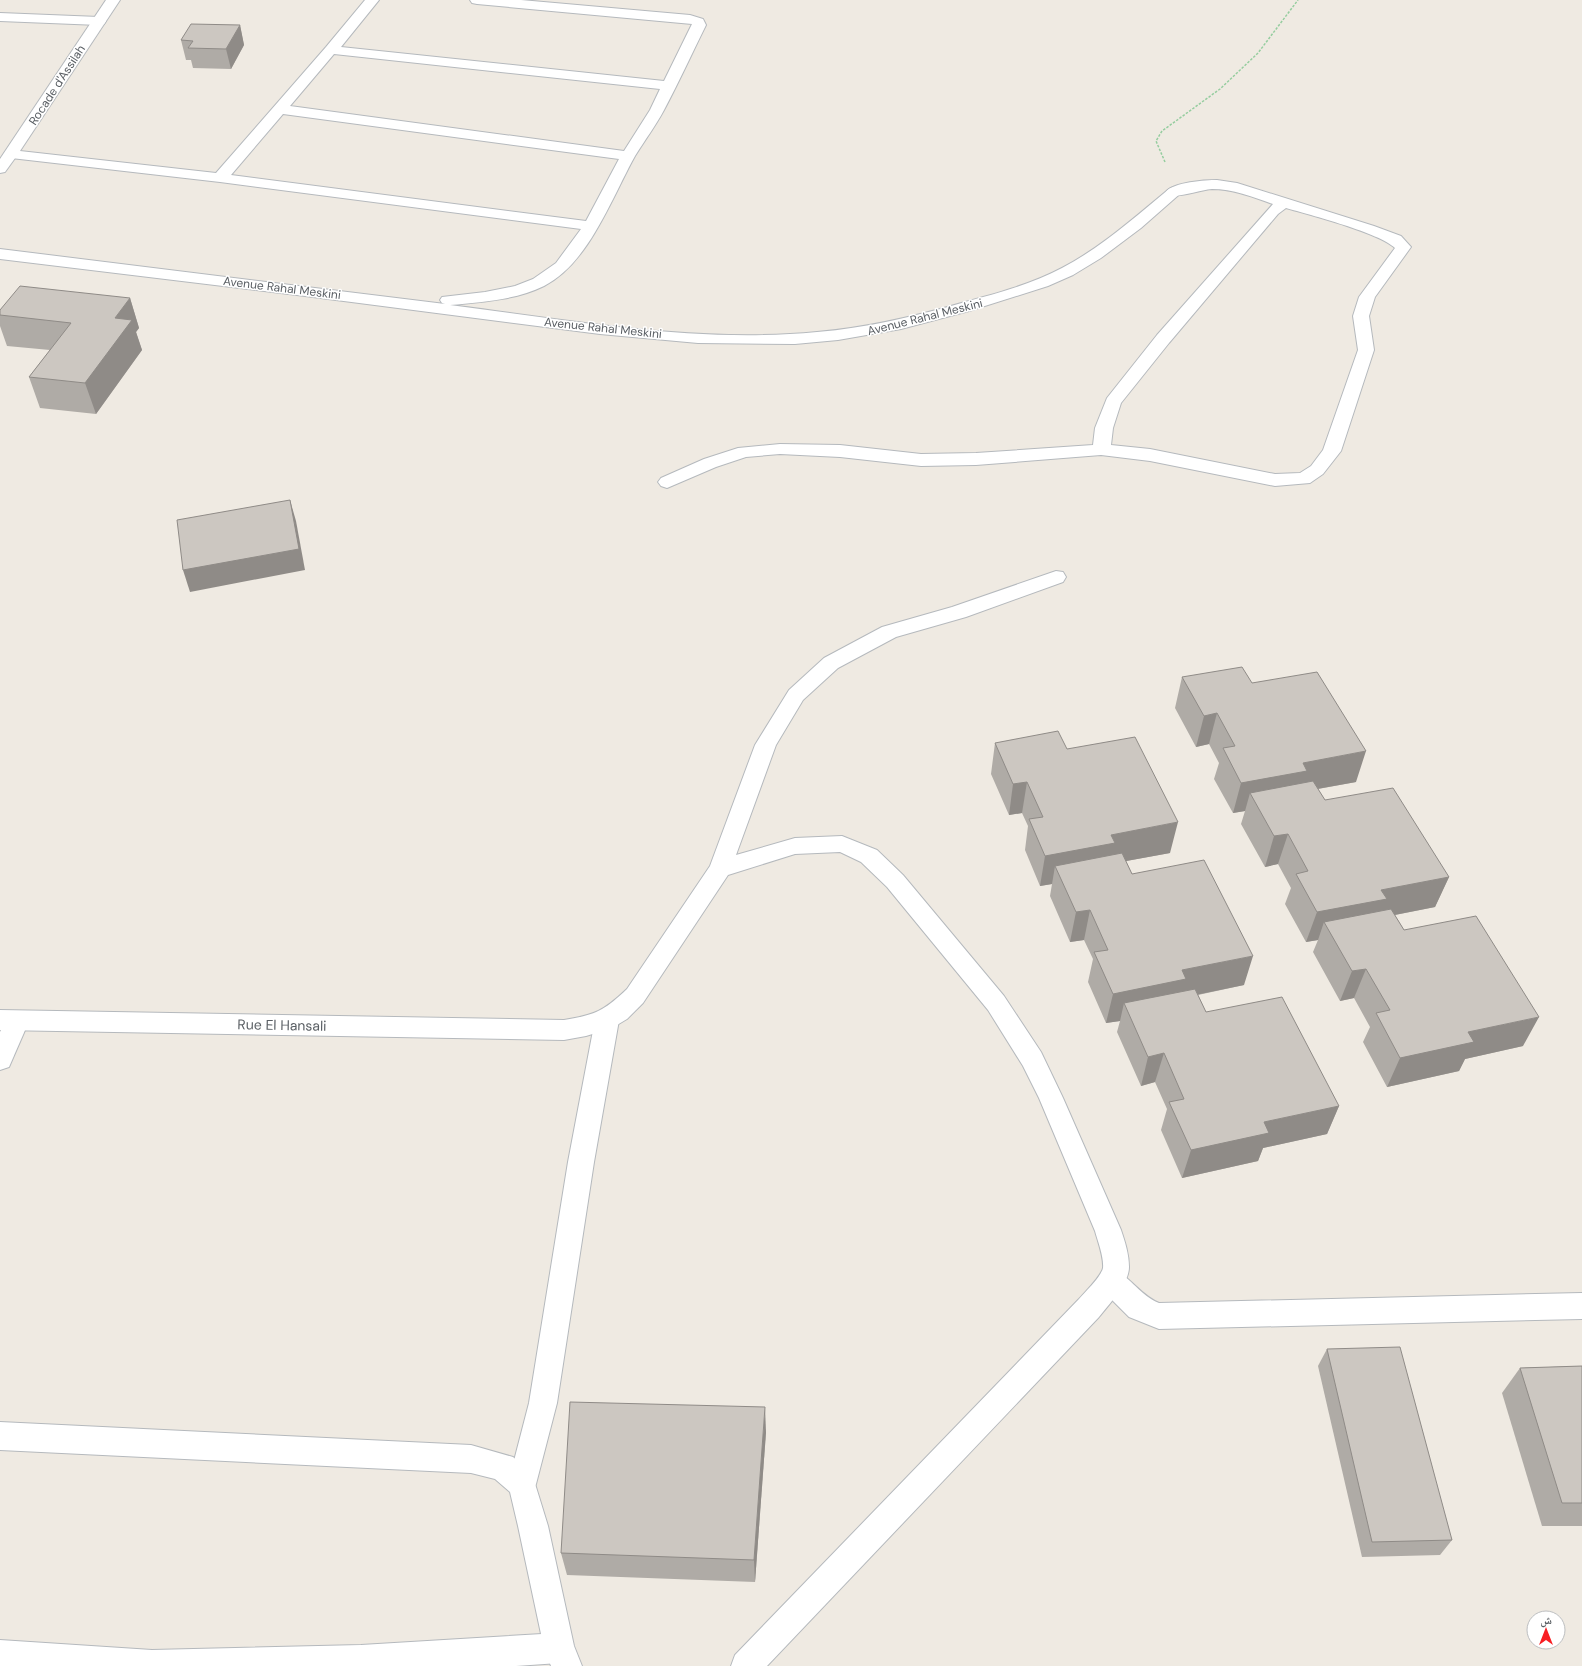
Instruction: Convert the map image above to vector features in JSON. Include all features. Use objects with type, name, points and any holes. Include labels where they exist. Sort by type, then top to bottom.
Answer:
[{"type":"street","name":"Rocade d'Assilah","points":[[0,169],[12,154],[112,0]]},
{"type":"street","points":[[220,178],[331,50],[372,0]]},
{"type":"street","points":[[405,304],[485,297],[519,290],[539,282],[562,266],[590,226],[628,156],[657,110],[699,25],[694,20],[478,0]]},
{"type":"street","points":[[0,17],[99,21]]},
{"type":"street","points":[[331,50],[669,86]]},
{"type":"street","points":[[280,109],[628,156]]},
{"type":"street","points":[[12,154],[220,178],[590,226]]},
{"type":"street","points":[[667,482],[710,463],[744,452],[780,449],[840,451],[921,460],[976,459],[1102,450],[1150,455],[1275,480],[1304,479],[1317,470],[1332,451],[1366,350],[1361,316],[1367,297],[1403,247],[1395,239],[1232,186],[1208,184],[1179,190]]},
{"type":"street","name":"Avenue Rahal Meskini","points":[[0,254],[637,334],[719,338],[796,339],[862,332],[937,316],[1006,296],[1066,272],[1113,244],[1179,190]]},
{"type":"street","points":[[1102,450],[1104,428],[1113,402],[1163,339],[1273,211],[1284,202]]},
{"type":"street","name":"Rue El Hansali","points":[[8,1020],[564,1030],[591,1026],[607,1020],[621,1010],[635,996],[720,869],[766,745],[796,695],[831,663],[889,632],[959,612],[1056,577]]},
{"type":"street","points":[[720,869],[795,846],[842,844],[869,856],[895,881],[996,1003],[1032,1059],[1051,1098],[1096,1206],[1108,1230],[1114,1251],[1116,1268],[1111,1281],[1089,1308],[746,1666]]},
{"type":"street","points":[[0,1060],[8,1020]]},
{"type":"street","points":[[0,1655],[152,1665],[563,1657],[522,1484],[543,1403],[581,1162],[607,1020]]},
{"type":"street","points":[[1111,1281],[1139,1308],[1159,1316],[1582,1306]]},
{"type":"street","points":[[0,1436],[471,1459],[503,1467],[522,1484]]},
{"type":"path","points":[[1179,190],[1156,141],[1162,131],[1220,90],[1258,53],[1298,0]]},
{"type":"building","points":[[191,24],[240,25],[226,49],[188,48],[193,41],[181,40]]},
{"type":"building","points":[[20,286],[130,298],[115,318],[132,320],[85,383],[29,377],[71,323],[0,315],[0,310]]},
{"type":"building","points":[[290,500],[299,549],[183,570],[177,520]]},
{"type":"building","points":[[1242,667],[1252,683],[1317,672],[1366,751],[1303,763],[1307,771],[1241,783],[1223,748],[1235,746],[1217,713],[1204,716],[1182,677]]},
{"type":"building","points":[[1058,731],[1067,749],[1135,737],[1178,822],[1111,835],[1115,843],[1045,856],[1029,819],[1043,817],[1027,782],[1013,784],[995,743]]},
{"type":"building","points":[[1313,781],[1325,800],[1393,788],[1449,877],[1381,890],[1387,899],[1317,912],[1296,874],[1308,871],[1288,834],[1274,836],[1250,793]]},
{"type":"building","points":[[1122,853],[1132,874],[1204,860],[1253,956],[1182,970],[1186,979],[1113,994],[1094,952],[1108,950],[1090,910],[1076,912],[1055,866]]},
{"type":"building","points":[[1391,909],[1404,930],[1476,916],[1539,1017],[1468,1032],[1474,1042],[1400,1058],[1376,1013],[1390,1010],[1366,969],[1352,971],[1324,922]]},
{"type":"building","points":[[1195,989],[1206,1012],[1282,997],[1339,1106],[1264,1122],[1269,1133],[1191,1150],[1169,1102],[1184,1099],[1164,1053],[1148,1057],[1124,1003]]},
{"type":"building","points":[[1400,1347],[1452,1540],[1372,1542],[1327,1349]]},
{"type":"building","points":[[1582,1366],[1582,1503],[1562,1503],[1520,1368]]},
{"type":"building","points":[[570,1402],[765,1407],[754,1560],[561,1553]]}]
